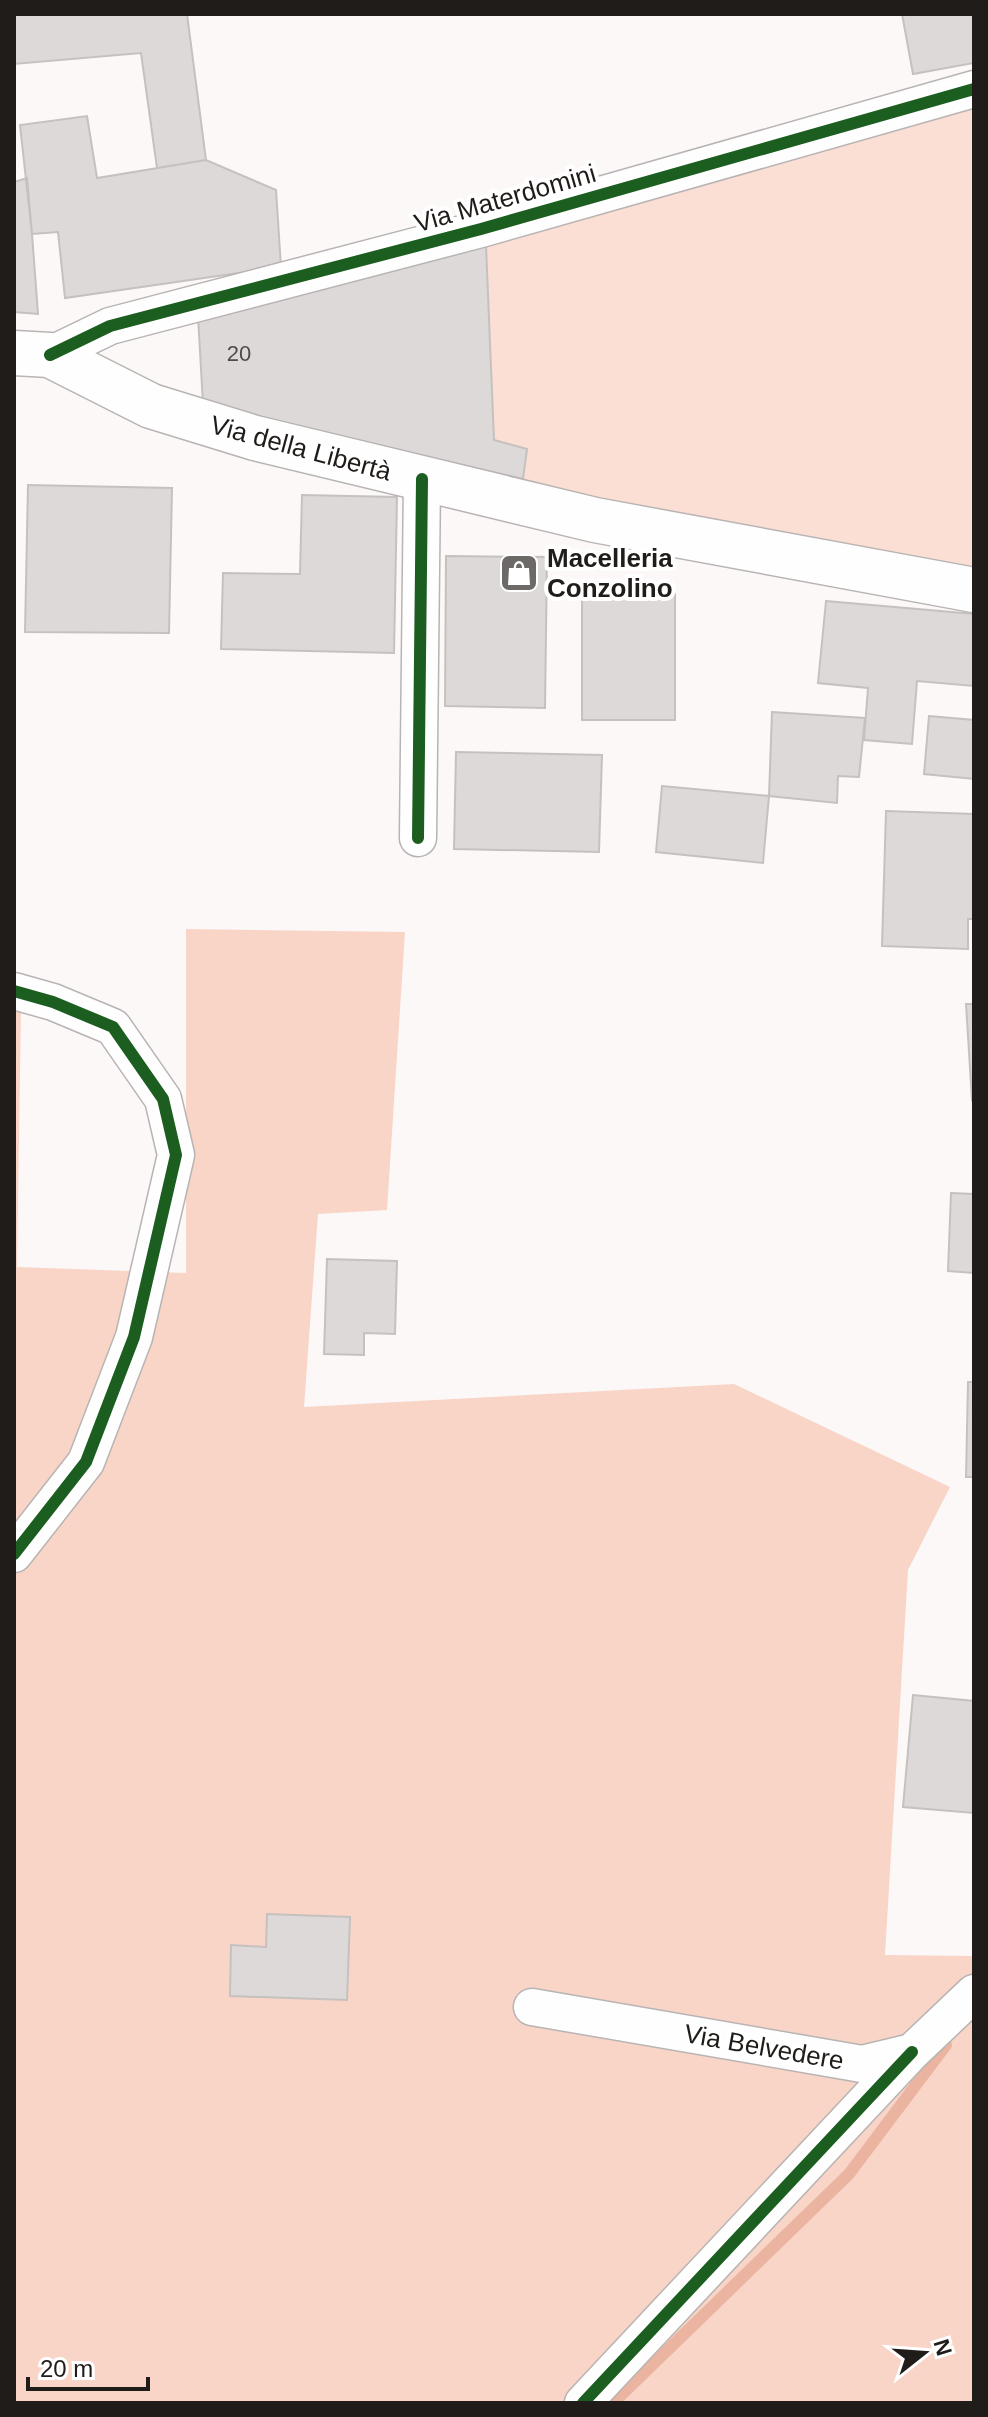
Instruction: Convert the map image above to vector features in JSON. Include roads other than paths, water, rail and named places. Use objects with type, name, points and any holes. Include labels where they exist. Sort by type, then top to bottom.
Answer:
[{"type":"main road","name":"Via della Libertà","points":[[32,354],[151,406],[255,438],[595,520],[974,590]]},
{"type":"street","name":"Via Materdomini","points":[[32,354],[110,326],[481,229],[974,89]]},
{"type":"street","points":[[418,838],[422,479]]},
{"type":"street","points":[[14,991],[53,1002],[113,1027],[163,1099],[176,1155],[134,1337],[86,1462],[14,1554]]},
{"type":"street","points":[[583,2403],[912,2052],[974,1993]]},
{"type":"street","name":"Via Belvedere","points":[[532,2007],[862,2064],[912,2052]]},
{"type":"waterway","points":[[613,2403],[849,2174],[946,2045]]},
{"type":"place","name":"Macelleria Conzolino","points":[[519,573]]}]
